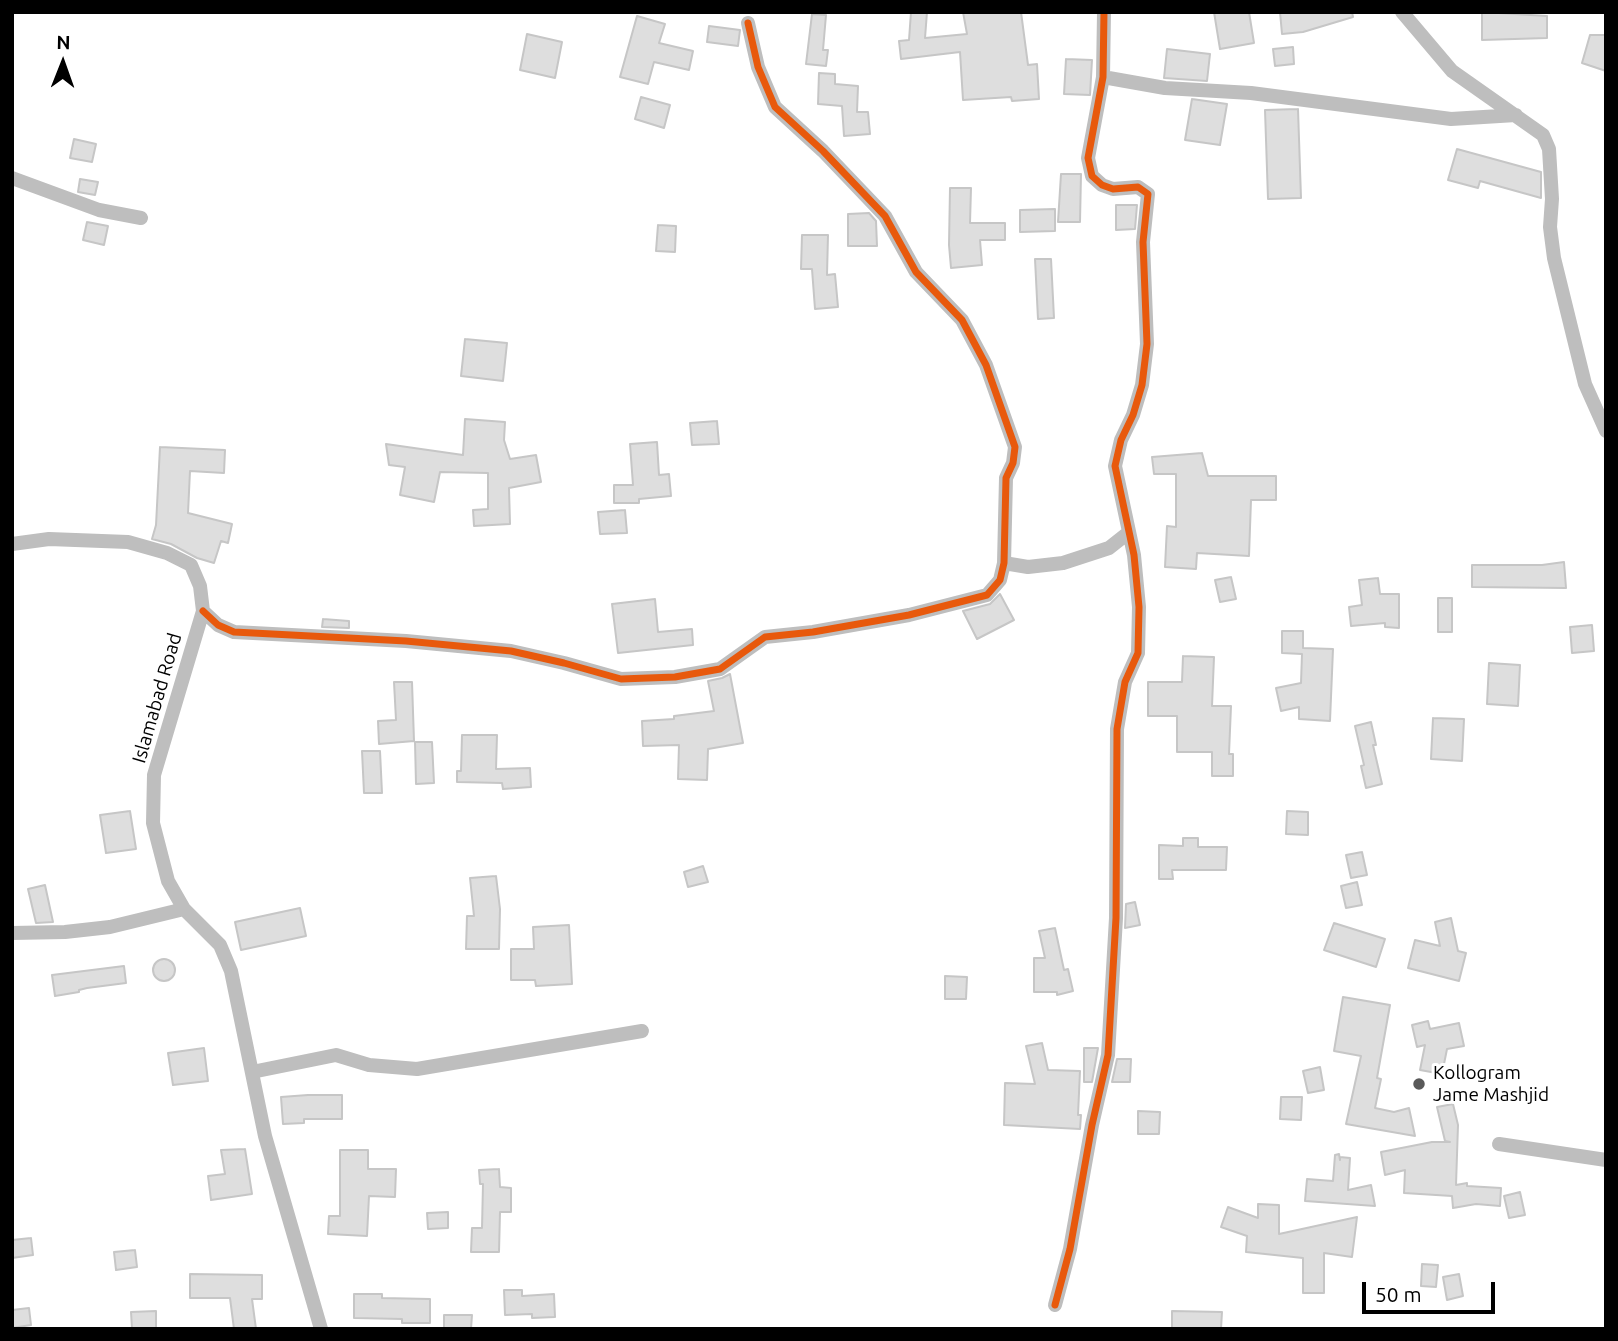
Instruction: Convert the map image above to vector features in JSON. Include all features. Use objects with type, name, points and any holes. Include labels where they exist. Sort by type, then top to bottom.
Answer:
[{"type":"street","points":[[1055,1305],[1070,1249],[1092,1125],[1108,1055],[1116,918],[1117,729],[1125,682],[1138,653],[1139,607],[1134,555],[1115,466],[1121,440],[1133,415],[1147,344],[1143,242],[1148,194],[1138,187],[1113,189],[1102,185],[1092,176],[1088,158],[1103,77],[1104,12]]},
{"type":"street","points":[[1402,12],[1452,71],[1543,135],[1549,149],[1552,199],[1549,228],[1554,258],[1585,384],[1606,431]]},
{"type":"street","points":[[203,611],[218,625],[234,632],[406,641],[511,651],[621,679],[676,677],[720,669],[765,637],[813,632],[909,615],[988,596],[1000,580],[1004,563],[1006,478],[1013,463],[1015,447],[986,365],[962,320],[916,272],[885,216],[823,150],[775,107],[758,67],[748,23]]},
{"type":"street","points":[[1103,77],[1165,88],[1287,97],[1451,119],[1516,115]]},
{"type":"street","points":[[12,178],[99,210],[141,218]]},
{"type":"street","points":[[1004,563],[1028,567],[1063,563],[1109,548],[1128,533]]},
{"type":"street","name":"Islamabad Road","points":[[12,544],[49,539],[128,542],[167,553],[191,565],[200,586],[203,611],[154,775],[153,823],[168,881],[184,909],[220,945],[231,971],[265,1136],[321,1329]]},
{"type":"street","points":[[12,933],[110,928],[184,909]]},
{"type":"street","points":[[252,1072],[335,1055],[369,1065],[417,1069],[642,1031]]},
{"type":"street","points":[[1499,1144],[1606,1160]]},
{"type":"building","points":[[911,12],[927,12],[925,38],[967,34],[963,12],[1021,12],[1028,65],[1037,64],[1039,99],[1012,101],[1011,97],[963,100],[960,52],[901,59],[899,41],[909,40]]},
{"type":"building","points":[[1214,12],[1249,12],[1254,43],[1220,49]]},
{"type":"building","points":[[1280,12],[1352,12],[1353,17],[1303,32],[1282,34]]},
{"type":"building","points":[[1482,12],[1547,16],[1547,38],[1482,40]]},
{"type":"building","points":[[812,14],[826,15],[823,50],[828,50],[826,66],[806,64]]},
{"type":"building","points":[[637,16],[665,24],[659,43],[693,51],[689,70],[654,62],[648,84],[620,77]]},
{"type":"building","points":[[709,26],[740,30],[738,46],[707,42]]},
{"type":"building","points":[[527,34],[562,42],[555,78],[520,70]]},
{"type":"building","points":[[1590,35],[1606,35],[1606,71],[1582,63]]},
{"type":"building","points":[[1293,47],[1294,64],[1275,66],[1273,49]]},
{"type":"building","points":[[1167,49],[1210,54],[1207,81],[1164,78]]},
{"type":"building","points":[[1066,59],[1092,60],[1090,95],[1064,94]]},
{"type":"building","points":[[819,73],[835,74],[835,84],[858,86],[857,112],[868,112],[870,134],[844,136],[842,106],[818,104]]},
{"type":"building","points":[[641,97],[670,105],[664,128],[635,119]]},
{"type":"building","points":[[1192,99],[1227,104],[1220,145],[1185,140]]},
{"type":"building","points":[[1298,109],[1301,198],[1268,199],[1265,110]]},
{"type":"building","points":[[74,139],[96,144],[92,162],[70,158]]},
{"type":"building","points":[[1457,149],[1541,172],[1541,198],[1480,181],[1478,188],[1448,180]]},
{"type":"building","points":[[1061,174],[1081,174],[1080,222],[1058,222]]},
{"type":"building","points":[[80,179],[98,182],[95,195],[78,192]]},
{"type":"building","points":[[950,188],[971,188],[970,223],[1005,223],[1005,240],[980,240],[982,265],[951,268]]},
{"type":"building","points":[[1116,205],[1137,205],[1135,229],[1116,230]]},
{"type":"building","points":[[1055,209],[1055,231],[1020,232],[1020,210]]},
{"type":"building","points":[[869,213],[876,221],[877,246],[848,246],[848,214]]},
{"type":"building","points":[[87,222],[108,226],[104,245],[83,240]]},
{"type":"building","points":[[658,225],[676,226],[675,252],[656,251]]},
{"type":"building","points":[[802,235],[828,235],[827,275],[835,274],[838,307],[815,309],[812,269],[801,269]]},
{"type":"building","points":[[1035,259],[1051,259],[1054,318],[1038,319]]},
{"type":"building","points":[[465,339],[507,343],[503,381],[461,376]]},
{"type":"building","points":[[465,419],[505,422],[504,440],[510,459],[536,455],[541,482],[509,488],[510,524],[474,526],[473,510],[488,509],[488,473],[440,472],[434,502],[400,495],[405,467],[389,465],[386,444],[463,455]]},
{"type":"building","points":[[717,421],[719,444],[692,445],[690,423]]},
{"type":"building","points":[[657,442],[659,475],[669,474],[671,496],[639,499],[639,503],[614,503],[614,485],[633,485],[630,444]]},
{"type":"building","points":[[160,447],[225,450],[224,473],[190,471],[188,513],[232,524],[228,543],[221,541],[214,563],[197,558],[171,544],[152,539],[156,525]]},
{"type":"building","points":[[1202,453],[1208,476],[1276,476],[1276,500],[1251,500],[1249,556],[1197,553],[1196,569],[1165,567],[1167,526],[1176,527],[1176,474],[1154,474],[1152,457]]},
{"type":"building","points":[[625,510],[627,533],[600,534],[598,512]]},
{"type":"building","points":[[1564,562],[1566,588],[1472,587],[1472,565],[1542,565]]},
{"type":"building","points":[[1231,577],[1236,599],[1220,602],[1215,580]]},
{"type":"building","points":[[1378,578],[1380,594],[1399,594],[1399,628],[1385,627],[1385,623],[1351,626],[1349,607],[1362,605],[1359,580]]},
{"type":"building","points":[[1000,594],[1014,620],[977,639],[963,611],[990,604]]},
{"type":"building","points":[[1438,598],[1452,598],[1452,632],[1438,632]]},
{"type":"building","points":[[655,599],[658,632],[692,629],[693,645],[618,653],[612,604]]},
{"type":"building","points":[[323,619],[349,621],[349,628],[322,627]]},
{"type":"building","points":[[1592,625],[1594,651],[1572,653],[1570,627]]},
{"type":"building","points":[[1282,631],[1303,631],[1303,648],[1333,649],[1330,721],[1299,719],[1299,707],[1281,711],[1276,688],[1301,683],[1302,654],[1282,653]]},
{"type":"building","points":[[1183,656],[1214,657],[1212,706],[1231,706],[1229,754],[1233,754],[1233,776],[1212,776],[1212,752],[1177,752],[1177,716],[1148,716],[1148,682],[1182,682]]},
{"type":"building","points":[[1489,663],[1520,665],[1518,706],[1487,704]]},
{"type":"building","points":[[730,674],[743,743],[708,749],[707,780],[678,779],[679,745],[643,746],[642,721],[674,719],[674,716],[714,711],[708,681]]},
{"type":"building","points":[[394,682],[412,682],[414,741],[379,744],[378,721],[396,720]]},
{"type":"building","points":[[1433,718],[1464,719],[1462,761],[1431,759]]},
{"type":"building","points":[[1371,722],[1382,784],[1366,788],[1355,726]]},
{"type":"building","points":[[462,735],[497,735],[496,769],[530,768],[531,787],[503,789],[502,783],[457,782],[457,771],[461,771]]},
{"type":"building","points":[[415,742],[432,742],[434,783],[416,784]]},
{"type":"building","points":[[362,751],[380,751],[382,793],[364,793]]},
{"type":"building","points":[[130,811],[136,849],[106,853],[100,815]]},
{"type":"building","points":[[1287,811],[1308,812],[1308,835],[1286,834]]},
{"type":"building","points":[[1183,838],[1198,838],[1198,847],[1227,847],[1226,870],[1172,870],[1173,879],[1159,879],[1159,845],[1183,846]]},
{"type":"building","points":[[1362,852],[1367,875],[1351,878],[1346,855]]},
{"type":"building","points":[[703,866],[708,882],[688,887],[684,872]]},
{"type":"building","points":[[496,876],[500,909],[499,949],[466,949],[467,916],[474,916],[470,878]]},
{"type":"building","points":[[1357,882],[1362,905],[1346,908],[1341,886]]},
{"type":"building","points":[[45,885],[53,922],[36,923],[28,889]]},
{"type":"building","points":[[1135,902],[1140,925],[1125,928],[1126,904]]},
{"type":"building","points":[[300,908],[306,936],[241,950],[235,922]]},
{"type":"building","points":[[1451,918],[1458,951],[1466,953],[1459,981],[1408,968],[1415,940],[1440,946],[1435,922]]},
{"type":"building","points":[[1334,923],[1385,939],[1376,967],[1324,950]]},
{"type":"building","points":[[569,925],[572,984],[536,986],[535,980],[511,980],[511,949],[534,949],[533,927]]},
{"type":"building","points":[[1055,928],[1064,970],[1068,969],[1073,991],[1057,995],[1057,992],[1034,992],[1034,958],[1045,958],[1039,931]]},
{"type":"building","points":[[164,959],[172,962],[175,970],[172,978],[164,981],[156,978],[153,970],[156,962]]},
{"type":"building","points":[[124,966],[126,983],[87,988],[55,996],[52,975]]},
{"type":"building","points":[[945,976],[967,977],[966,999],[945,999]]},
{"type":"building","points":[[1343,997],[1390,1005],[1377,1078],[1381,1079],[1375,1108],[1394,1112],[1409,1108],[1415,1136],[1346,1124],[1361,1056],[1334,1051]]},
{"type":"building","points":[[1428,1021],[1430,1029],[1459,1023],[1464,1046],[1447,1049],[1442,1074],[1420,1070],[1425,1045],[1417,1047],[1412,1025]]},
{"type":"building","points":[[1042,1043],[1048,1070],[1080,1071],[1080,1129],[1004,1125],[1005,1083],[1035,1084],[1026,1046]]},
{"type":"building","points":[[204,1048],[208,1081],[173,1085],[168,1053]]},
{"type":"building","points":[[1084,1048],[1098,1048],[1092,1082],[1084,1082]]},
{"type":"building","points":[[1117,1059],[1131,1059],[1130,1082],[1112,1082]]},
{"type":"building","points":[[1320,1067],[1324,1090],[1308,1093],[1303,1071]]},
{"type":"building","points":[[342,1095],[342,1119],[304,1119],[304,1123],[283,1124],[281,1097]]},
{"type":"building","points":[[1281,1097],[1302,1097],[1301,1120],[1280,1119]]},
{"type":"building","points":[[1453,1104],[1458,1125],[1456,1185],[1467,1183],[1467,1186],[1501,1188],[1500,1206],[1476,1204],[1453,1208],[1452,1196],[1404,1193],[1405,1170],[1385,1175],[1381,1152],[1432,1142],[1450,1142],[1445,1141],[1437,1107]]},
{"type":"building","points":[[1138,1111],[1160,1112],[1159,1134],[1138,1134]]},
{"type":"building","points":[[245,1149],[252,1194],[211,1200],[208,1176],[225,1174],[221,1150]]},
{"type":"building","points":[[340,1150],[368,1150],[368,1169],[396,1169],[395,1197],[369,1196],[367,1236],[328,1234],[329,1216],[340,1216]]},
{"type":"building","points":[[1339,1154],[1340,1160],[1340,1157],[1350,1158],[1348,1190],[1371,1185],[1375,1206],[1305,1201],[1307,1179],[1333,1181],[1335,1155]]},
{"type":"building","points":[[499,1169],[500,1187],[511,1188],[511,1212],[500,1212],[499,1252],[471,1252],[472,1228],[482,1228],[483,1184],[480,1184],[479,1170]]},
{"type":"building","points":[[1520,1192],[1525,1215],[1509,1218],[1504,1196]]},
{"type":"building","points":[[1258,1204],[1279,1205],[1279,1234],[1357,1217],[1352,1257],[1324,1253],[1324,1293],[1303,1293],[1303,1258],[1246,1252],[1247,1236],[1221,1227],[1228,1207],[1258,1218]]},
{"type":"building","points":[[448,1212],[448,1228],[428,1229],[427,1213]]},
{"type":"building","points":[[31,1238],[33,1255],[12,1258],[12,1240]]},
{"type":"building","points":[[135,1250],[137,1267],[116,1270],[114,1252]]},
{"type":"building","points":[[1422,1264],[1438,1265],[1436,1287],[1421,1286]]},
{"type":"building","points":[[190,1274],[262,1275],[262,1299],[252,1299],[256,1329],[234,1329],[230,1298],[190,1298]]},
{"type":"building","points":[[1459,1274],[1463,1296],[1447,1300],[1443,1277]]},
{"type":"building","points":[[504,1290],[522,1290],[522,1296],[554,1294],[555,1317],[505,1315]]},
{"type":"building","points":[[354,1294],[382,1294],[382,1298],[430,1299],[430,1323],[402,1323],[402,1319],[354,1318]]},
{"type":"building","points":[[29,1308],[31,1325],[12,1328],[12,1310]]},
{"type":"building","points":[[156,1311],[156,1329],[132,1329],[131,1312]]},
{"type":"building","points":[[1172,1311],[1222,1312],[1221,1329],[1172,1329]]},
{"type":"building","points":[[444,1315],[472,1315],[471,1329],[444,1329]]},
{"type":"cycle path","points":[[1055,1305],[1070,1249],[1092,1125],[1108,1055],[1116,918],[1117,729],[1125,682],[1138,653],[1139,607],[1134,555],[1115,466],[1121,440],[1133,415],[1142,385],[1147,344],[1143,242],[1148,194],[1138,187],[1113,189],[1102,185],[1092,176],[1088,158],[1103,77],[1104,12]]},
{"type":"cycle path","points":[[203,611],[218,625],[234,632],[406,641],[511,651],[621,679],[675,677],[720,669],[765,637],[813,632],[909,615],[987,595],[1000,580],[1004,563],[1006,478],[1013,463],[1015,447],[986,365],[962,320],[916,272],[885,216],[823,151],[775,107],[758,67],[748,23]]},
{"type":"place","name":"Kollogram Jame Mashjid","points":[[1419,1084]]}]
